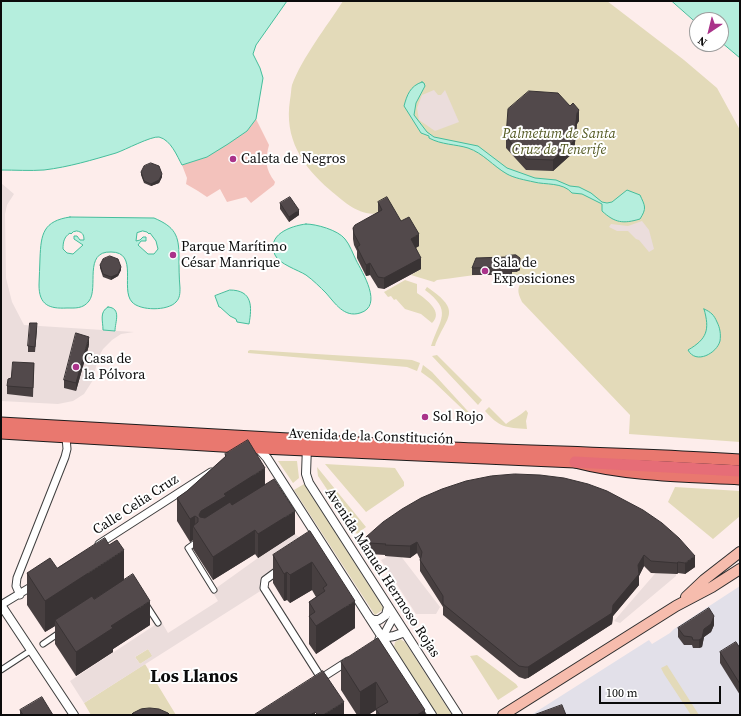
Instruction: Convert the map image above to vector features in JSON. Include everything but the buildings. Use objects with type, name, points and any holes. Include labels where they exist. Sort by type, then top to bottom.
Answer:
[{"type":"highway","name":"Avenida de la Constitución","points":[[575,462],[740,471]]},
{"type":"main road","name":"Avenida de la Constitución","points":[[1,423],[575,462]]},
{"type":"main road","name":"Avenida de la Constitución","points":[[1,433],[237,450],[308,444],[630,454],[740,460]]},
{"type":"main road","points":[[575,462],[601,468],[638,473],[740,479]]},
{"type":"main road","points":[[676,606],[704,580],[740,552]]},
{"type":"main road","points":[[503,715],[676,606],[712,587],[740,569]]},
{"type":"street","points":[[20,595],[16,586],[17,578],[65,457],[67,449],[66,437]]},
{"type":"street","name":"Avenida Manuel Hermoso Rojas","points":[[308,444],[306,474],[309,483],[458,715]]},
{"type":"street","points":[[258,448],[267,458],[317,544],[369,616],[382,638],[388,652],[432,715]]},
{"type":"street","name":"Calle Celia Cruz","points":[[96,546],[215,469]]},
{"type":"street","points":[[195,543],[188,548],[214,590]]},
{"type":"street","points":[[285,566],[268,577],[263,585],[328,689]]},
{"type":"street","points":[[42,580],[20,595],[1,605],[30,651],[42,665],[74,715]]},
{"type":"street","points":[[145,604],[158,623]]},
{"type":"street","points":[[369,616],[373,620],[379,620],[387,613],[388,607]]},
{"type":"street","points":[[382,638],[394,616]]},
{"type":"street","points":[[43,644],[63,630]]},
{"type":"street","points":[[374,643],[382,638],[405,632]]},
{"type":"street","points":[[1,670],[30,651]]},
{"type":"street","points":[[313,683],[353,658]]},
{"type":"shaded area","points":[[1,1],[287,1],[256,45],[253,54],[263,78],[256,119],[247,131],[207,157],[182,165],[167,141],[159,137],[155,137],[116,153],[53,169],[1,170]]},
{"type":"shaded area","points":[[672,1],[740,1],[740,58],[729,49],[729,12],[689,12],[689,16]]},
{"type":"shaded area","points":[[422,82],[425,86],[416,103],[414,115],[427,132],[434,137],[478,146],[507,168],[535,178],[556,180],[570,186],[579,187],[591,193],[602,202],[612,202],[627,190],[640,195],[643,202],[644,212],[640,219],[629,222],[615,220],[602,211],[602,204],[582,194],[572,193],[568,189],[559,185],[538,183],[513,177],[473,150],[439,142],[421,133],[404,106],[406,98],[412,88]]},
{"type":"shaded area","points":[[434,90],[438,95],[441,95],[445,90],[459,122],[435,131],[419,120],[417,108],[422,95]]},
{"type":"shaded area","points":[[1,183],[14,194],[7,205],[5,214],[6,278],[12,302],[24,325],[134,332],[121,334],[103,349],[98,358],[93,380],[84,394],[73,401],[58,404],[1,401]]},
{"type":"shaded area","points":[[70,217],[154,218],[167,225],[177,237],[179,249],[180,295],[176,302],[167,307],[154,309],[141,307],[132,302],[128,289],[127,264],[124,258],[119,254],[111,252],[102,253],[97,257],[93,271],[92,295],[87,304],[79,308],[55,308],[46,304],[39,292],[41,242],[45,230],[49,225],[61,219]],"holes":[[[77,231],[84,236],[84,240],[80,240],[77,236],[74,236],[74,239],[83,245],[73,254],[67,253],[63,249],[64,240],[70,233],[71,234]],[[143,231],[149,234],[150,233],[156,241],[158,249],[154,254],[148,254],[138,245],[141,241],[146,241],[146,237],[136,241],[137,233]]]},
{"type":"shaded area","points":[[642,221],[649,230],[654,249],[649,252],[639,240],[628,231],[617,231],[609,227],[611,224],[628,226]]},
{"type":"shaded area","points":[[306,224],[321,226],[332,230],[347,241],[363,272],[369,288],[371,296],[367,309],[360,313],[354,314],[345,312],[340,309],[309,277],[284,264],[277,258],[273,248],[277,237],[287,229]]},
{"type":"shaded area","points":[[230,290],[238,291],[247,296],[251,312],[249,324],[237,322],[236,319],[219,307],[215,296]]},
{"type":"shaded area","points":[[108,307],[115,310],[117,316],[115,331],[103,330],[102,314]]},
{"type":"shaded area","points":[[704,309],[709,311],[716,320],[720,331],[720,341],[715,350],[711,353],[706,356],[696,357],[688,350],[703,338],[707,328]]},
{"type":"shaded area","points":[[510,487],[540,488],[570,492],[597,500],[629,514],[657,533],[681,555],[675,562],[679,568],[676,571],[676,576],[620,623],[614,621],[659,569],[622,523],[517,515],[518,493],[495,491],[494,513],[444,512],[400,555],[440,607],[436,614],[416,614],[381,560],[387,557],[382,551],[388,544],[384,538],[414,516],[441,503],[472,493]]},
{"type":"shaded area","points":[[295,534],[310,545],[263,576],[260,582],[262,590],[84,703],[70,681],[161,621],[168,633],[218,601],[212,591]],"holes":[[[148,649],[152,656],[140,664],[135,657]]]},
{"type":"shaded area","points":[[740,586],[740,715],[531,715],[649,640],[652,644],[670,633]]},
{"type":"green space","name":"Palmetum de Santa Cruz de Tenerife","points":[[343,1],[607,1],[684,60],[717,88],[740,130],[740,442],[629,434],[630,415],[522,302],[518,290],[523,279],[514,276],[493,274],[457,277],[437,280],[434,282],[411,275],[421,269],[378,213],[365,213],[352,207],[340,199],[320,181],[303,161],[293,139],[289,114],[292,87],[296,75],[308,53]]},
{"type":"green space","points":[[405,280],[417,284],[417,293],[429,302],[435,310],[436,315],[432,323],[421,314],[405,309],[396,299],[394,300],[391,296],[388,297],[384,292]]},
{"type":"green space","points":[[427,287],[438,295],[449,309],[447,321],[435,346],[431,346],[442,316],[442,310],[434,297],[425,290]]},
{"type":"green space","points":[[250,350],[399,359],[412,360],[420,363],[417,371],[407,367],[248,353]]},
{"type":"green space","points":[[437,355],[482,400],[478,405],[432,356]]},
{"type":"green space","points":[[423,365],[432,372],[476,420],[476,422],[432,380],[421,372]]},
{"type":"green space","points":[[489,407],[506,424],[526,410],[528,413],[526,421],[527,429],[503,426],[485,411]]},
{"type":"green space","points":[[278,461],[297,461],[299,478],[293,483]]},
{"type":"green space","points":[[325,464],[395,468],[404,482],[404,486],[366,512]]},
{"type":"green space","points":[[317,467],[366,527],[357,534],[318,476]]},
{"type":"green space","points":[[304,484],[384,609],[375,615],[294,490]]},
{"type":"green space","points":[[675,487],[740,491],[740,516],[713,539],[668,502]]},
{"type":"green space","points":[[400,639],[405,642],[452,715],[437,715],[394,647],[395,642]]},
{"type":"green space","points":[[148,649],[153,656],[140,664],[135,657]]},
{"type":"green space","points":[[477,655],[518,687],[498,700],[470,656]]},
{"type":"green space","points":[[145,664],[176,715],[91,715],[84,703]]},
{"type":"green space","points":[[667,665],[699,715],[691,715],[664,674],[661,668]]},
{"type":"sand","name":"Caleta de Negros","points":[[256,119],[269,145],[267,164],[269,173],[275,182],[274,185],[251,203],[246,197],[227,202],[220,189],[207,197],[186,184],[187,178],[182,165],[207,157],[247,131]]},
{"type":"place","name":"Caleta de Negros","points":[[233,159]]},
{"type":"place","name":"Parque Marítimo César Manrique","points":[[173,255]]},
{"type":"place","name":"Sala de Exposiciones","points":[[485,271]]},
{"type":"place","name":"Casa de la Pólvora","points":[[76,367]]},
{"type":"place","name":"Sol Rojo","points":[[425,417]]},
{"type":"district","name":"Los Llanos","points":[[194,677]]}]
